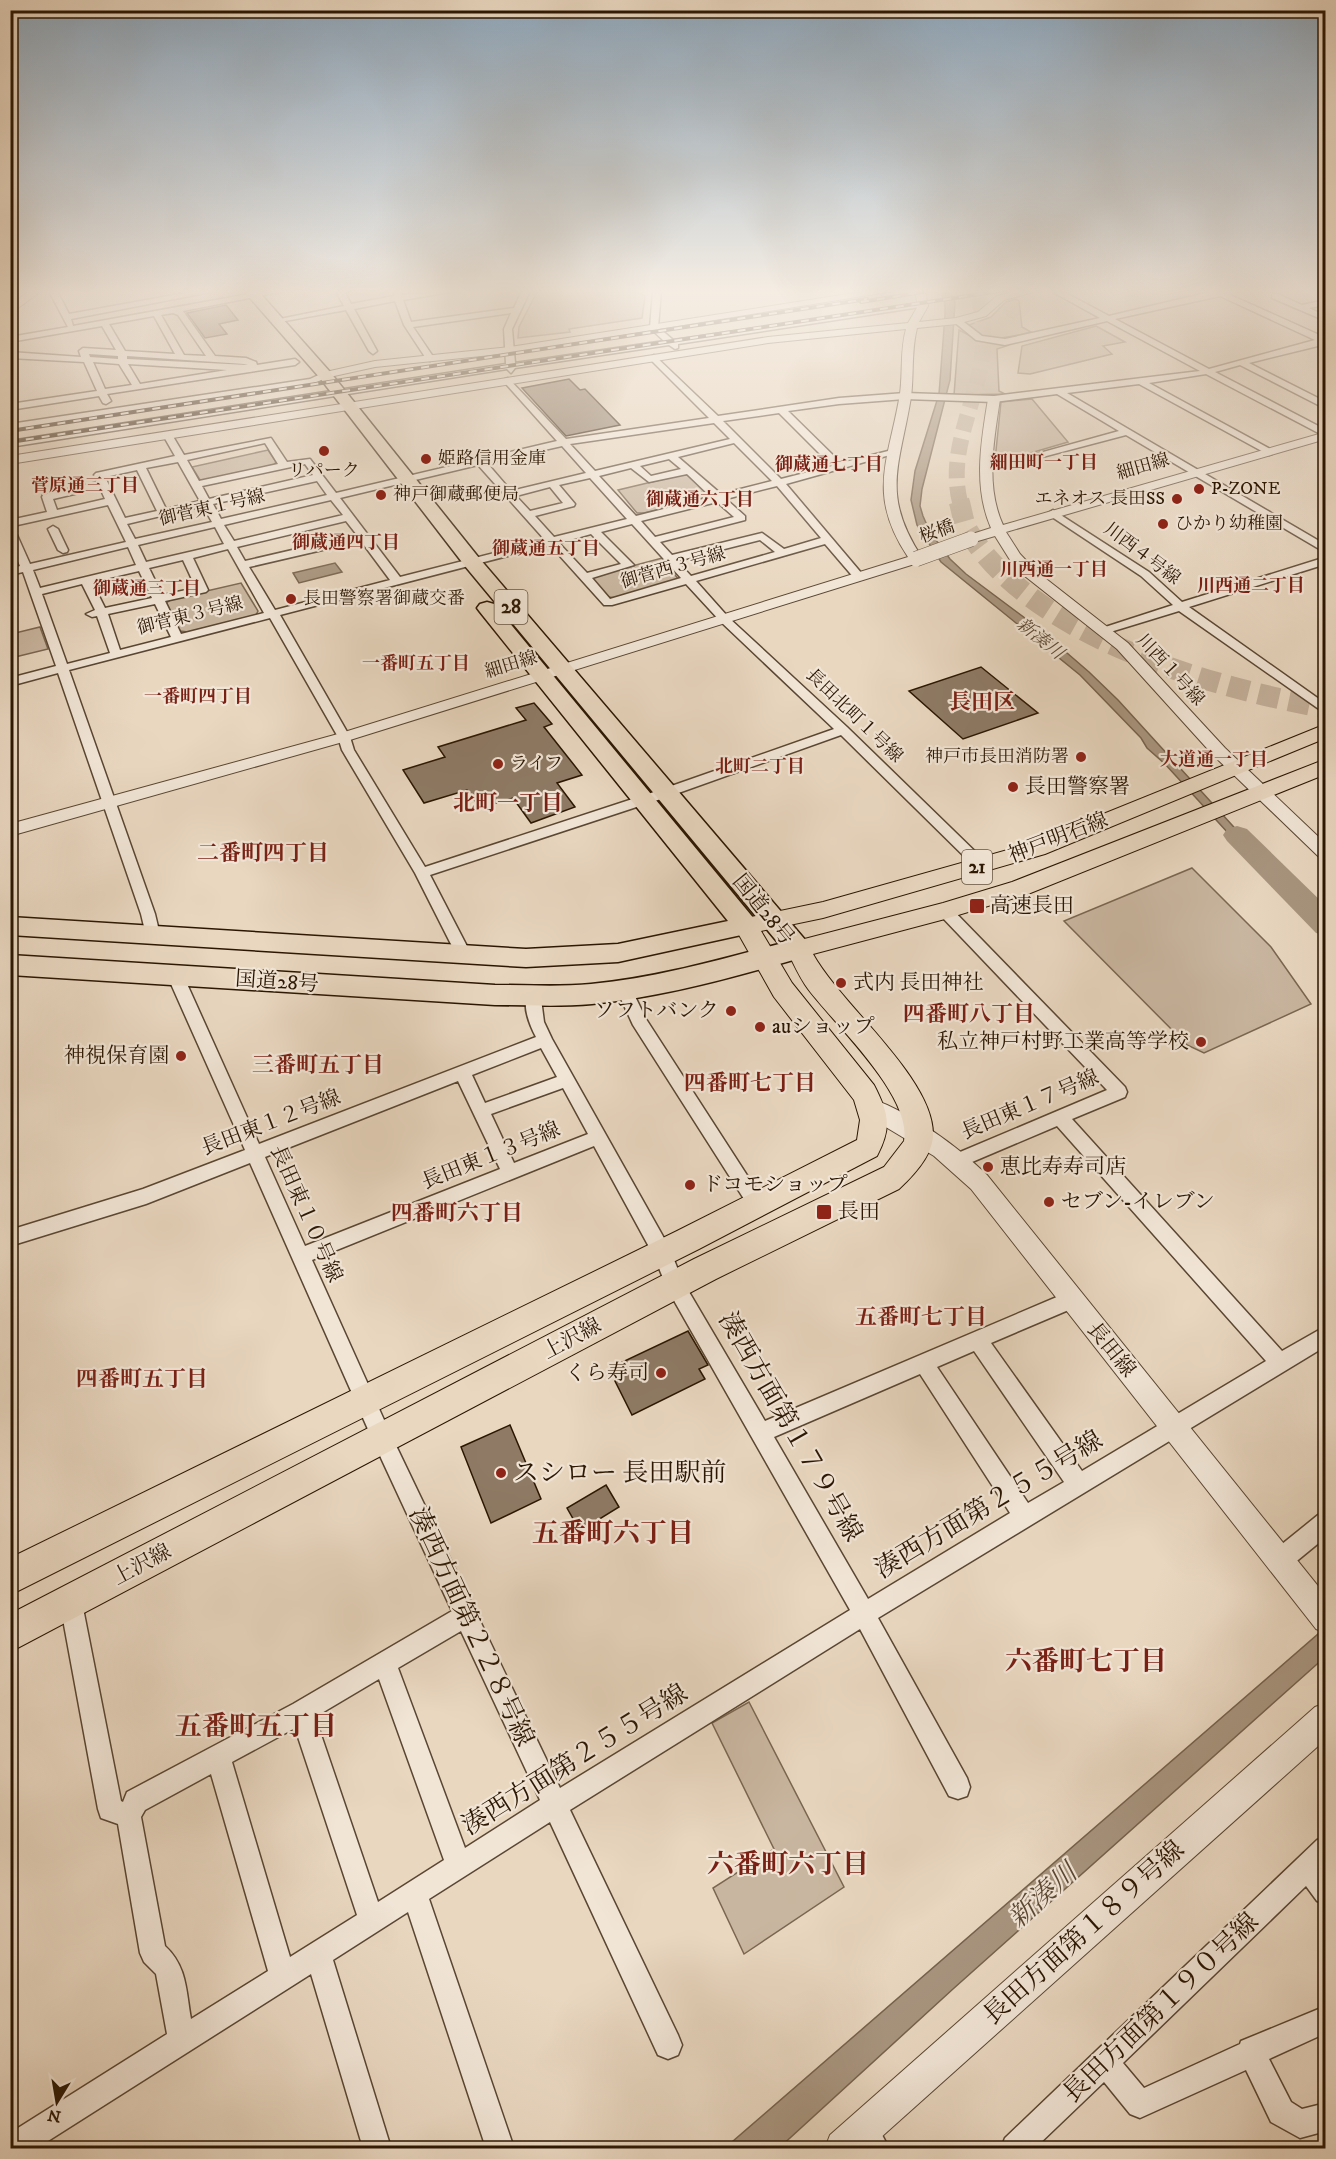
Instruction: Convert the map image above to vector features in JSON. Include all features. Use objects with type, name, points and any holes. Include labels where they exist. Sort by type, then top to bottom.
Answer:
[{"type":"highway","name":"国道28号","points":[[10,926],[526,958],[618,953],[746,926],[542,677],[463,564],[330,393]]},
{"type":"highway","name":"国道28号","points":[[10,965],[495,995],[534,995],[604,992],[798,949],[563,669],[463,564]]},
{"type":"main road","name":"神戸明石線","points":[[746,926],[776,921],[1037,849],[1326,730]]},
{"type":"main road","name":"神戸明石線","points":[[798,949],[945,911],[1020,888],[1326,766]]},
{"type":"main road","points":[[746,926],[783,990],[864,1093],[872,1108]]},
{"type":"main road","points":[[798,949],[817,981],[900,1082],[913,1109],[919,1135]]},
{"type":"main road","name":"上沢線","points":[[10,1577],[662,1253],[867,1148],[874,1131],[872,1108]]},
{"type":"main road","name":"上沢線","points":[[10,1635],[675,1284],[889,1179],[906,1162],[919,1135]]},
{"type":"street","points":[[10,407],[109,392]]},
{"type":"street","points":[[10,444],[338,392]]},
{"type":"street","points":[[10,427],[111,411],[349,392]]},
{"type":"street","name":"長田北町１号線","points":[[521,392],[725,620],[843,730],[982,866]]},
{"type":"street","points":[[688,392],[779,482],[858,577]]},
{"type":"street","points":[[905,392],[892,453],[890,500],[896,527],[902,541],[916,559]]},
{"type":"street","name":"御菅東１号線","points":[[24,564],[131,544],[565,442],[839,401],[905,396],[955,400],[994,399],[1052,392]]},
{"type":"street","points":[[1059,392],[1326,550]]},
{"type":"street","points":[[1160,392],[1269,452]]},
{"type":"street","points":[[1246,392],[1326,435]]},
{"type":"street","points":[[1298,392],[1326,406]]},
{"type":"street","points":[[102,393],[111,411]]},
{"type":"street","points":[[10,460],[168,435],[330,393]]},
{"type":"street","name":"川西１号線","points":[[994,399],[985,471],[986,493],[998,529],[1022,565],[1050,591],[1139,662],[1229,770],[1253,795],[1326,854]]},
{"type":"street","points":[[780,409],[839,467]]},
{"type":"street","points":[[117,427],[123,442]]},
{"type":"street","points":[[985,471],[1128,432]]},
{"type":"street","points":[[168,435],[267,609],[279,620],[344,737],[348,750],[422,873],[463,954]]},
{"type":"street","name":"細田線","points":[[971,539],[998,529],[1326,435]]},
{"type":"street","points":[[177,638],[99,475],[268,440],[284,466]]},
{"type":"street","points":[[510,494],[736,440]]},
{"type":"street","name":"御菅東３号線","points":[[10,682],[892,453]]},
{"type":"street","points":[[654,540],[741,518],[717,499],[672,456]]},
{"type":"street","points":[[197,484],[307,461],[398,581]]},
{"type":"street","name":"御菅西３号線","points":[[480,462],[608,603],[827,540]]},
{"type":"street","points":[[633,465],[649,479],[688,471]]},
{"type":"street","points":[[140,466],[163,512]]},
{"type":"street","points":[[121,522],[319,477]]},
{"type":"street","points":[[53,514],[47,497],[104,484]]},
{"type":"street","points":[[528,515],[570,504],[553,484]]},
{"type":"street","points":[[10,523],[111,501]]},
{"type":"street","name":"川西４号線","points":[[1053,513],[1145,574],[1180,606],[1326,710]]},
{"type":"street","points":[[36,592],[349,517]]},
{"type":"street","points":[[10,528],[36,592],[148,914],[153,935]]},
{"type":"street","points":[[53,529],[63,550]]},
{"type":"street","points":[[584,577],[629,565],[594,531]]},
{"type":"street","points":[[671,559],[762,536],[783,553]]},
{"type":"street","points":[[243,565],[364,537]]},
{"type":"street","name":"桜橋","points":[[916,559],[971,539]]},
{"type":"street","points":[[10,572],[24,564],[85,544]]},
{"type":"street","points":[[97,614],[202,590],[187,556]]},
{"type":"street","name":"細田線","points":[[10,830],[344,737],[916,559]]},
{"type":"street","points":[[1102,631],[1326,560]]},
{"type":"street","points":[[86,580],[97,614],[116,654]]},
{"type":"street","points":[[422,873],[665,793],[843,730]]},
{"type":"street","name":"長田東１７号線","points":[[945,911],[1119,1092],[958,1160]]},
{"type":"street","name":"長田東１０号線","points":[[175,975],[382,1438]]},
{"type":"street","points":[[624,988],[639,1021],[757,1205]]},
{"type":"street","name":"湊西方面第１７９号線","points":[[534,995],[536,1022],[544,1040],[662,1253],[675,1284],[864,1614],[958,1787]]},
{"type":"street","name":"長田東１２号線","points":[[10,1238],[103,1211],[544,1040]]},
{"type":"street","points":[[462,1072],[510,1172]]},
{"type":"street","points":[[481,1112],[567,1080]]},
{"type":"street","name":"長田線","points":[[872,1108],[958,1160],[979,1182],[1322,1616]]},
{"type":"street","points":[[1060,1117],[1280,1363]]},
{"type":"street","name":"長田東１３号線","points":[[300,1256],[598,1137]]},
{"type":"street","points":[[760,1433],[924,1365],[1071,1300]]},
{"type":"street","name":"湊西方面第２５５号線","points":[[12,2148],[555,1805],[1024,1516],[1173,1429],[1326,1335]]},
{"type":"street","points":[[978,1341],[1079,1485]]},
{"type":"street","points":[[924,1365],[1024,1516]]},
{"type":"street","name":"湊西方面第２２８号線","points":[[382,1438],[668,2045]]},
{"type":"street","points":[[1279,1562],[1326,1523]]},
{"type":"street","points":[[71,1603],[110,1809],[129,1816]]},
{"type":"street","points":[[182,2041],[168,1966],[153,1953],[129,1816],[136,1801],[301,1712],[466,1616]]},
{"type":"street","points":[[385,1663],[459,1866]]},
{"type":"street","points":[[301,1712],[372,1921]]},
{"type":"street","name":"長田方面第１８９号線","points":[[861,2142],[1326,1718]]},
{"type":"street","points":[[218,1757],[283,1977]]},
{"type":"street","points":[[1316,1858],[1326,1892]]},
{"type":"street","name":"長田方面第１９０号線","points":[[1015,2148],[1316,1858]]},
{"type":"street","points":[[415,1894],[500,2148]]},
{"type":"street","points":[[318,1955],[377,2148]]},
{"type":"street","points":[[1105,2062],[1140,2104],[1251,2051],[1326,2019]]},
{"type":"street","points":[[1251,2051],[1281,2112],[1299,2124],[1326,2117]]},
{"type":"shaded area","points":[[954,392],[1001,392],[1005,394],[954,395]]},
{"type":"shaded area","points":[[1032,399],[1068,442],[1000,462],[995,460],[1001,402]]},
{"type":"shaded area","points":[[268,450],[276,462],[274,465],[205,480],[200,480],[192,467]]},
{"type":"shaded area","points":[[687,475],[709,495],[708,497],[637,513],[618,490]]},
{"type":"shaded area","points":[[662,558],[679,580],[617,598],[608,597],[593,580],[595,576]]},
{"type":"shaded area","points":[[241,583],[258,611],[256,615],[188,632],[180,631],[165,604],[172,599]]},
{"type":"shaded area","points":[[40,627],[48,649],[11,658],[11,634]]},
{"type":"shaded area","points":[[1192,868],[1271,947],[1311,1004],[1204,1053],[1187,1045],[1064,921]]},
{"type":"shaded area","points":[[749,1702],[844,1887],[744,1954],[713,1888],[774,1849],[712,1723]]},
{"type":"water","points":[[939,392],[947,392],[922,489],[920,506],[930,532],[950,559],[966,574],[1037,627],[1118,700],[1325,927],[1325,939],[1165,764],[1147,748],[1141,738],[1080,675],[941,562],[917,525],[911,500],[915,471]]},
{"type":"water","points":[[335,563],[342,572],[299,583],[293,573]]},
{"type":"water","points":[[1325,1628],[1325,1657],[953,1989],[779,2148],[725,2148]]},
{"type":"building","points":[[525,392],[588,392],[620,425],[566,436]]},
{"type":"building","points":[[981,667],[1038,713],[963,739],[909,691]]},
{"type":"building","name":"ライフ","points":[[534,703],[552,724],[544,727],[582,775],[557,783],[575,807],[531,823],[513,798],[480,808],[467,790],[424,803],[403,770],[445,757],[438,747],[526,720],[516,708]]},
{"type":"building","name":"くら寿司","points":[[688,1331],[708,1365],[699,1369],[705,1379],[632,1415],[615,1381],[623,1377],[616,1365]]},
{"type":"building","name":"スシロー 長田駅前","points":[[510,1425],[541,1499],[491,1523],[461,1447]]},
{"type":"building","points":[[606,1485],[619,1507],[580,1531],[567,1508]]},
{"type":"waterway","name":"新湊川","points":[[1237,835],[1326,926]]},
{"type":"tunnel","points":[[960,502],[957,485],[959,450],[974,392]]},
{"type":"tunnel","points":[[959,501],[968,531],[997,568],[1035,600],[1079,628],[1179,671],[1280,699],[1326,708]]},
{"type":"railway","points":[[10,431],[265,392]]},
{"type":"railway","points":[[10,442],[339,392]]},
{"type":"place","name":"リパーク","points":[[324,451]]},
{"type":"place","name":"姫路信用金庫","points":[[426,459]]},
{"type":"place","name":"P-ZONE","points":[[1199,489]]},
{"type":"place","name":"神戸御蔵郵便局","points":[[381,495]]},
{"type":"place","name":"エネオス 長田SS","points":[[1177,499]]},
{"type":"place","name":"ひかり幼稚園","points":[[1163,524]]},
{"type":"place","name":"長田警察署御蔵交番","points":[[291,599]]},
{"type":"place","name":"神戸市長田消防署","points":[[1081,757]]},
{"type":"place","name":"ライフ","points":[[498,764]]},
{"type":"place","name":"長田警察署","points":[[1013,787]]},
{"type":"place","name":"高速長田","points":[[977,906]]},
{"type":"place","name":"式内 長田神社","points":[[841,983]]},
{"type":"place","name":"ソフトバンク","points":[[731,1011]]},
{"type":"place","name":"auショップ","points":[[760,1027]]},
{"type":"place","name":"私立神戸村野工業高等学校","points":[[1201,1042]]},
{"type":"place","name":"神視保育園","points":[[181,1056]]},
{"type":"place","name":"恵比寿寿司店","points":[[988,1167]]},
{"type":"place","name":"ドコモショップ","points":[[690,1185]]},
{"type":"place","name":"セブン-イレブン","points":[[1049,1202]]},
{"type":"place","name":"長田","points":[[824,1212]]},
{"type":"place","name":"くら寿司","points":[[661,1373]]},
{"type":"place","name":"スシロー 長田駅前","points":[[501,1473]]},
{"type":"district","name":"細田町一丁目","points":[[1044,463]]},
{"type":"district","name":"御蔵通七丁目","points":[[829,465]]},
{"type":"district","name":"菅原通三丁目","points":[[85,486]]},
{"type":"district","name":"御蔵通六丁目","points":[[700,500]]},
{"type":"district","name":"御蔵通四丁目","points":[[346,543]]},
{"type":"district","name":"御蔵通五丁目","points":[[546,549]]},
{"type":"district","name":"川西通一丁目","points":[[1054,570]]},
{"type":"district","name":"川西通二丁目","points":[[1251,586]]},
{"type":"district","name":"御蔵通三丁目","points":[[147,589]]},
{"type":"district","name":"一番町五丁目","points":[[416,664]]},
{"type":"district","name":"一番町四丁目","points":[[198,697]]},
{"type":"district","name":"長田区","points":[[982,702]]},
{"type":"district","name":"大道通一丁目","points":[[1214,760]]},
{"type":"district","name":"北町二丁目","points":[[760,767]]},
{"type":"district","name":"北町一丁目","points":[[508,803]]},
{"type":"district","name":"二番町四丁目","points":[[263,853]]},
{"type":"district","name":"四番町八丁目","points":[[969,1014]]},
{"type":"district","name":"三番町五丁目","points":[[318,1065]]},
{"type":"district","name":"四番町七丁目","points":[[750,1083]]},
{"type":"district","name":"四番町六丁目","points":[[457,1213]]},
{"type":"district","name":"五番町七丁目","points":[[921,1317]]},
{"type":"district","name":"四番町五丁目","points":[[142,1379]]},
{"type":"district","name":"五番町六丁目","points":[[613,1534]]},
{"type":"district","name":"六番町七丁目","points":[[1086,1662]]},
{"type":"district","name":"五番町五丁目","points":[[256,1727]]},
{"type":"district","name":"六番町六丁目","points":[[788,1865]]}]
